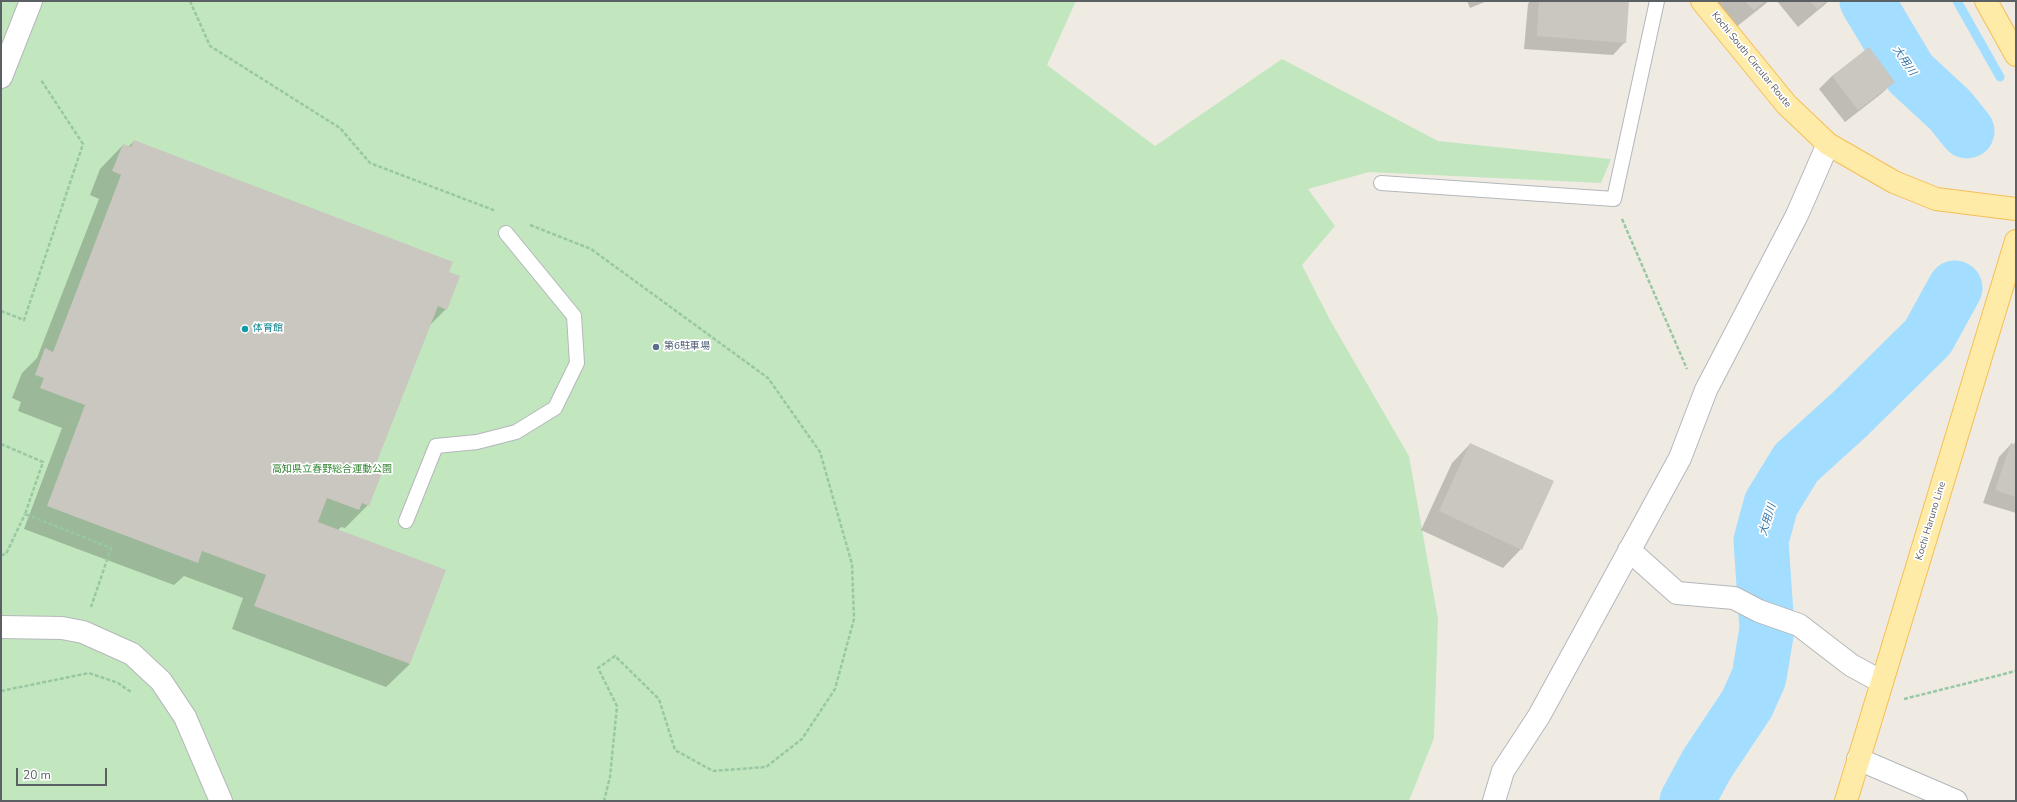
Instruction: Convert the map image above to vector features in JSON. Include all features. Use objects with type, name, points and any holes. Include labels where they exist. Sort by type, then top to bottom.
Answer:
[{"type":"main road","name":"Kochi South Circular Route","points":[[1702,1],[1786,104],[1828,144],[1894,182],[1936,199],[2016,209]]},
{"type":"main road","points":[[1986,1],[2016,55]]},
{"type":"main road","name":"Kochi Haruno Line","points":[[1846,801],[2016,241]]},
{"type":"street","points":[[1,77],[31,1]]},
{"type":"street","points":[[1494,801],[1503,771],[1539,716],[1680,458],[1706,390],[1797,215],[1828,144]]},
{"type":"street","points":[[1629,550],[1677,593],[1734,598],[1799,625],[1851,666],[1882,682]]},
{"type":"street","points":[[1,627],[62,628],[82,632],[132,654],[161,681],[184,717],[220,801]]},
{"type":"street","points":[[1858,759],[1956,801]]},
{"type":"lane","points":[[1381,183],[1614,199],[1657,1]]},
{"type":"lane","points":[[406,521],[436,446],[477,442],[516,432],[555,408],[577,363],[574,316],[506,233]]},
{"type":"path","points":[[190,1],[210,46],[340,128],[370,163],[503,214]]},
{"type":"path","points":[[1,311],[24,320],[83,144],[41,80]]},
{"type":"path","points":[[1614,199],[1701,402]]},
{"type":"path","points":[[525,223],[591,249],[768,378],[820,452],[852,564],[854,619],[835,689],[802,739],[766,767],[713,770],[675,750],[659,699],[615,656],[598,668],[617,706],[610,777],[604,801]]},
{"type":"path","points":[[1,444],[43,462],[25,514],[6,554],[1,555]]},
{"type":"path","points":[[25,514],[111,548],[82,632]]},
{"type":"path","points":[[1874,709],[2016,670]]},
{"type":"path","points":[[1,691],[89,673],[118,683],[136,697]]},
{"type":"green space","name":"高知県立春野総合運動公園","points":[[1,1],[1076,1],[1047,65],[1155,146],[1282,59],[1438,141],[1611,159],[1601,183],[1369,172],[1308,189],[1335,226],[1302,265],[1330,320],[1409,456],[1438,619],[1434,738],[1409,801],[1,801]]},
{"type":"building","points":[[1539,1],[1629,1],[1626,43],[1537,36]]},
{"type":"building","points":[[1744,1],[1765,1],[1754,10]]},
{"type":"building","points":[[1810,1],[1827,1],[1817,9]]},
{"type":"building","points":[[1869,47],[1895,82],[1858,110],[1832,76]]},
{"type":"building","name":"体育館","points":[[134,140],[453,262],[449,272],[460,276],[447,310],[438,306],[376,464],[384,468],[369,506],[362,503],[359,510],[327,498],[318,522],[446,570],[410,664],[254,606],[266,575],[202,551],[198,563],[47,506],[85,405],[40,388],[44,378],[35,375],[45,348],[53,352],[121,175],[112,171],[123,144],[131,147]]},
{"type":"building","points":[[1470,443],[1554,481],[1522,550],[1439,511]]},
{"type":"building","points":[[2011,443],[2016,445],[2016,497],[1995,490]]},
{"type":"waterway","name":"大用川","points":[[1867,1],[1910,73],[1950,110],[1967,131]]},
{"type":"waterway","points":[[1957,1],[2000,77]]},
{"type":"waterway","name":"大用川","points":[[1687,801],[1707,764],[1747,704],[1759,677],[1767,629],[1761,541],[1771,504],[1796,463],[1849,415],[1928,337],[1955,288]]},
{"type":"place","name":"体育館","points":[[245,329]]},
{"type":"place","name":"第6駐車場","points":[[656,347]]}]
